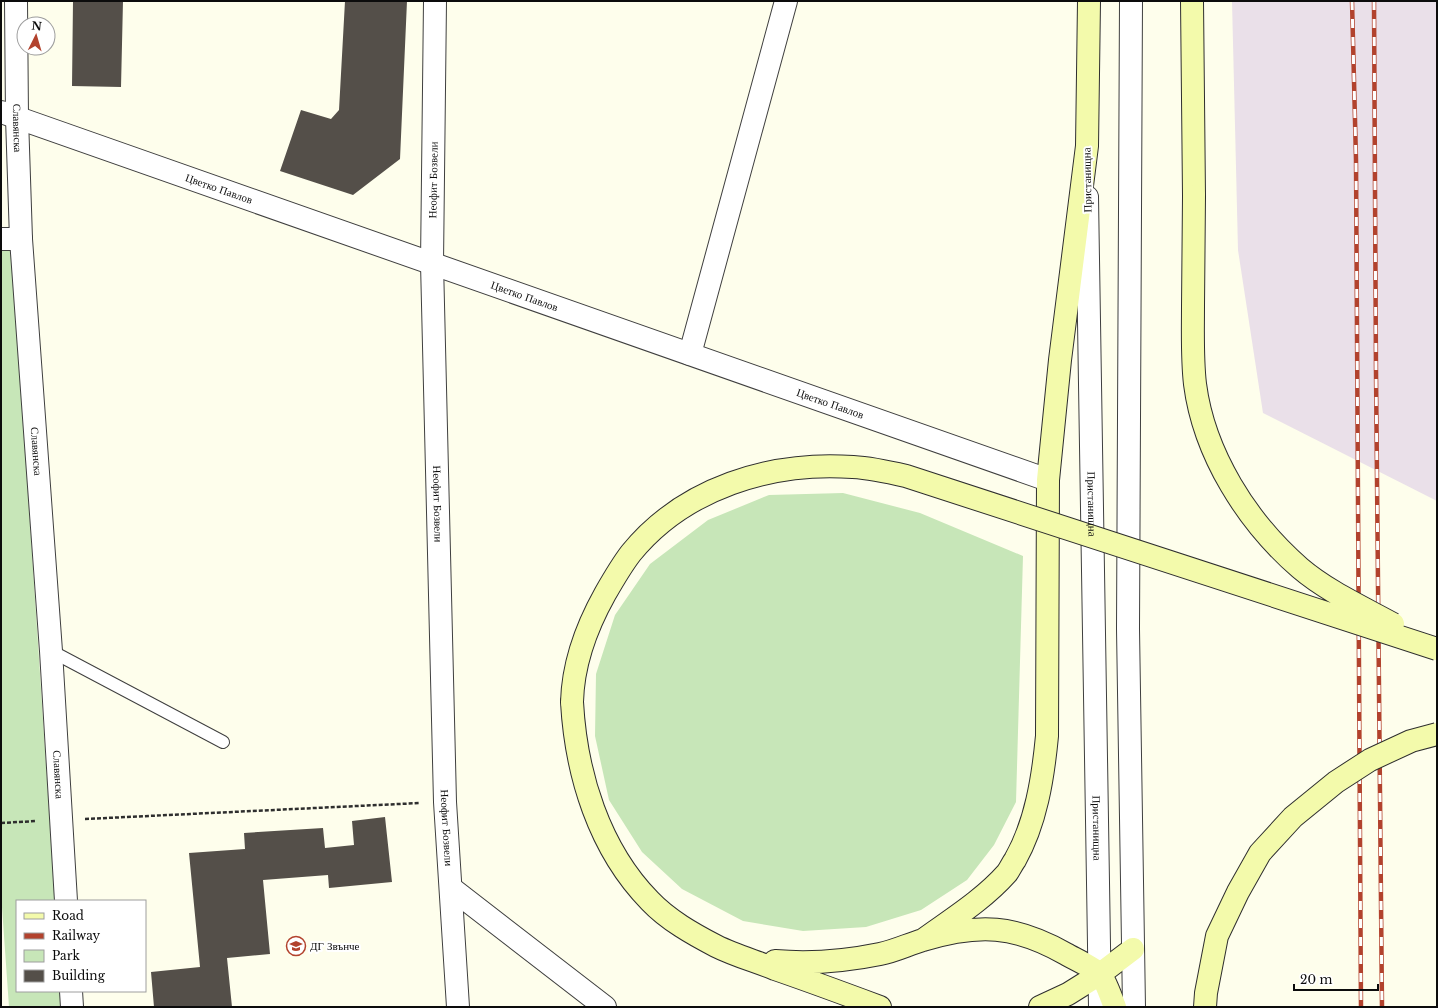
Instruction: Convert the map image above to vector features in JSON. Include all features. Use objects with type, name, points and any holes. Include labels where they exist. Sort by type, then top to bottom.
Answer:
[{"type":"main road","name":"Пристанищна","points":[[1086,146],[1089,1]]},
{"type":"main road","points":[[1192,1],[1194,196],[1193,350],[1195,385],[1202,420],[1215,454],[1231,487],[1254,519],[1300,568],[1322,584],[1436,649]]},
{"type":"main road","points":[[923,940],[960,914],[1008,872],[1021,848],[1036,801],[1044,766],[1047,736],[1048,480],[1060,360],[1086,146]]},
{"type":"main road","points":[[880,1007],[716,946],[670,918],[651,902],[633,881],[618,860],[595,815],[587,790],[576,739],[572,702],[573,686],[579,653],[593,615],[620,568],[631,553],[664,521],[703,495],[724,485],[752,476],[800,467],[853,467],[906,476],[1436,649]]},
{"type":"main road","points":[[1205,1007],[1206,993],[1218,936],[1238,892],[1260,853],[1293,817],[1336,782],[1370,760],[1411,741],[1437,734]]},
{"type":"main road","points":[[739,955],[785,962],[817,962],[849,959],[881,954],[923,940],[966,929],[994,929],[1024,934],[1053,946],[1100,974],[1115,1007]]},
{"type":"main road","points":[[1040,1007],[1068,994],[1100,974],[1133,949]]},
{"type":"street","name":"Славянска","points":[[16,1],[9,115],[11,239],[51,651],[66,900]]},
{"type":"street","name":"Неофит Бозвели","points":[[435,1],[432,263],[445,802],[458,1007]]},
{"type":"street","points":[[690,354],[786,1]]},
{"type":"street","points":[[1131,1],[1128,630],[1134,1007]]},
{"type":"street","name":"Цветко Павлов","points":[[9,115],[1048,480]]},
{"type":"street","name":"Пристанищна","points":[[1086,146],[1100,1007]]},
{"type":"street","points":[[451,888],[605,1007]]},
{"type":"street","points":[[71,992],[72,1007]]},
{"type":"lane","points":[[51,651],[223,742]]},
{"type":"path","points":[[1,823],[445,802]]},
{"type":"shaded area","points":[[1232,1],[1437,1],[1437,501],[1263,413],[1238,250]]},
{"type":"green space","points":[[1,249],[12,249],[55,900],[16,900],[16,992],[60,992],[61,1007],[9,1007],[1,893]]},
{"type":"green space","points":[[843,493],[920,513],[1023,556],[1016,802],[994,845],[967,880],[921,910],[866,927],[803,931],[743,921],[682,889],[642,852],[609,800],[595,736],[596,674],[615,615],[650,564],[708,520],[769,495]]},
{"type":"building","points":[[73,1],[123,1],[121,87],[72,86]]},
{"type":"building","points":[[345,1],[407,1],[400,159],[353,195],[280,171],[301,110],[331,119],[339,110]]},
{"type":"building","points":[[385,817],[392,882],[329,888],[328,875],[263,880],[270,954],[227,958],[232,1007],[154,1007],[151,972],[200,967],[189,853],[245,849],[244,833],[323,828],[325,848],[354,845],[352,821]]},
{"type":"railway","points":[[1352,1],[1356,160],[1361,1007]]},
{"type":"railway","points":[[1374,1],[1382,1007]]},
{"type":"place","name":"ДГ Звънче","points":[[296,946]]}]
